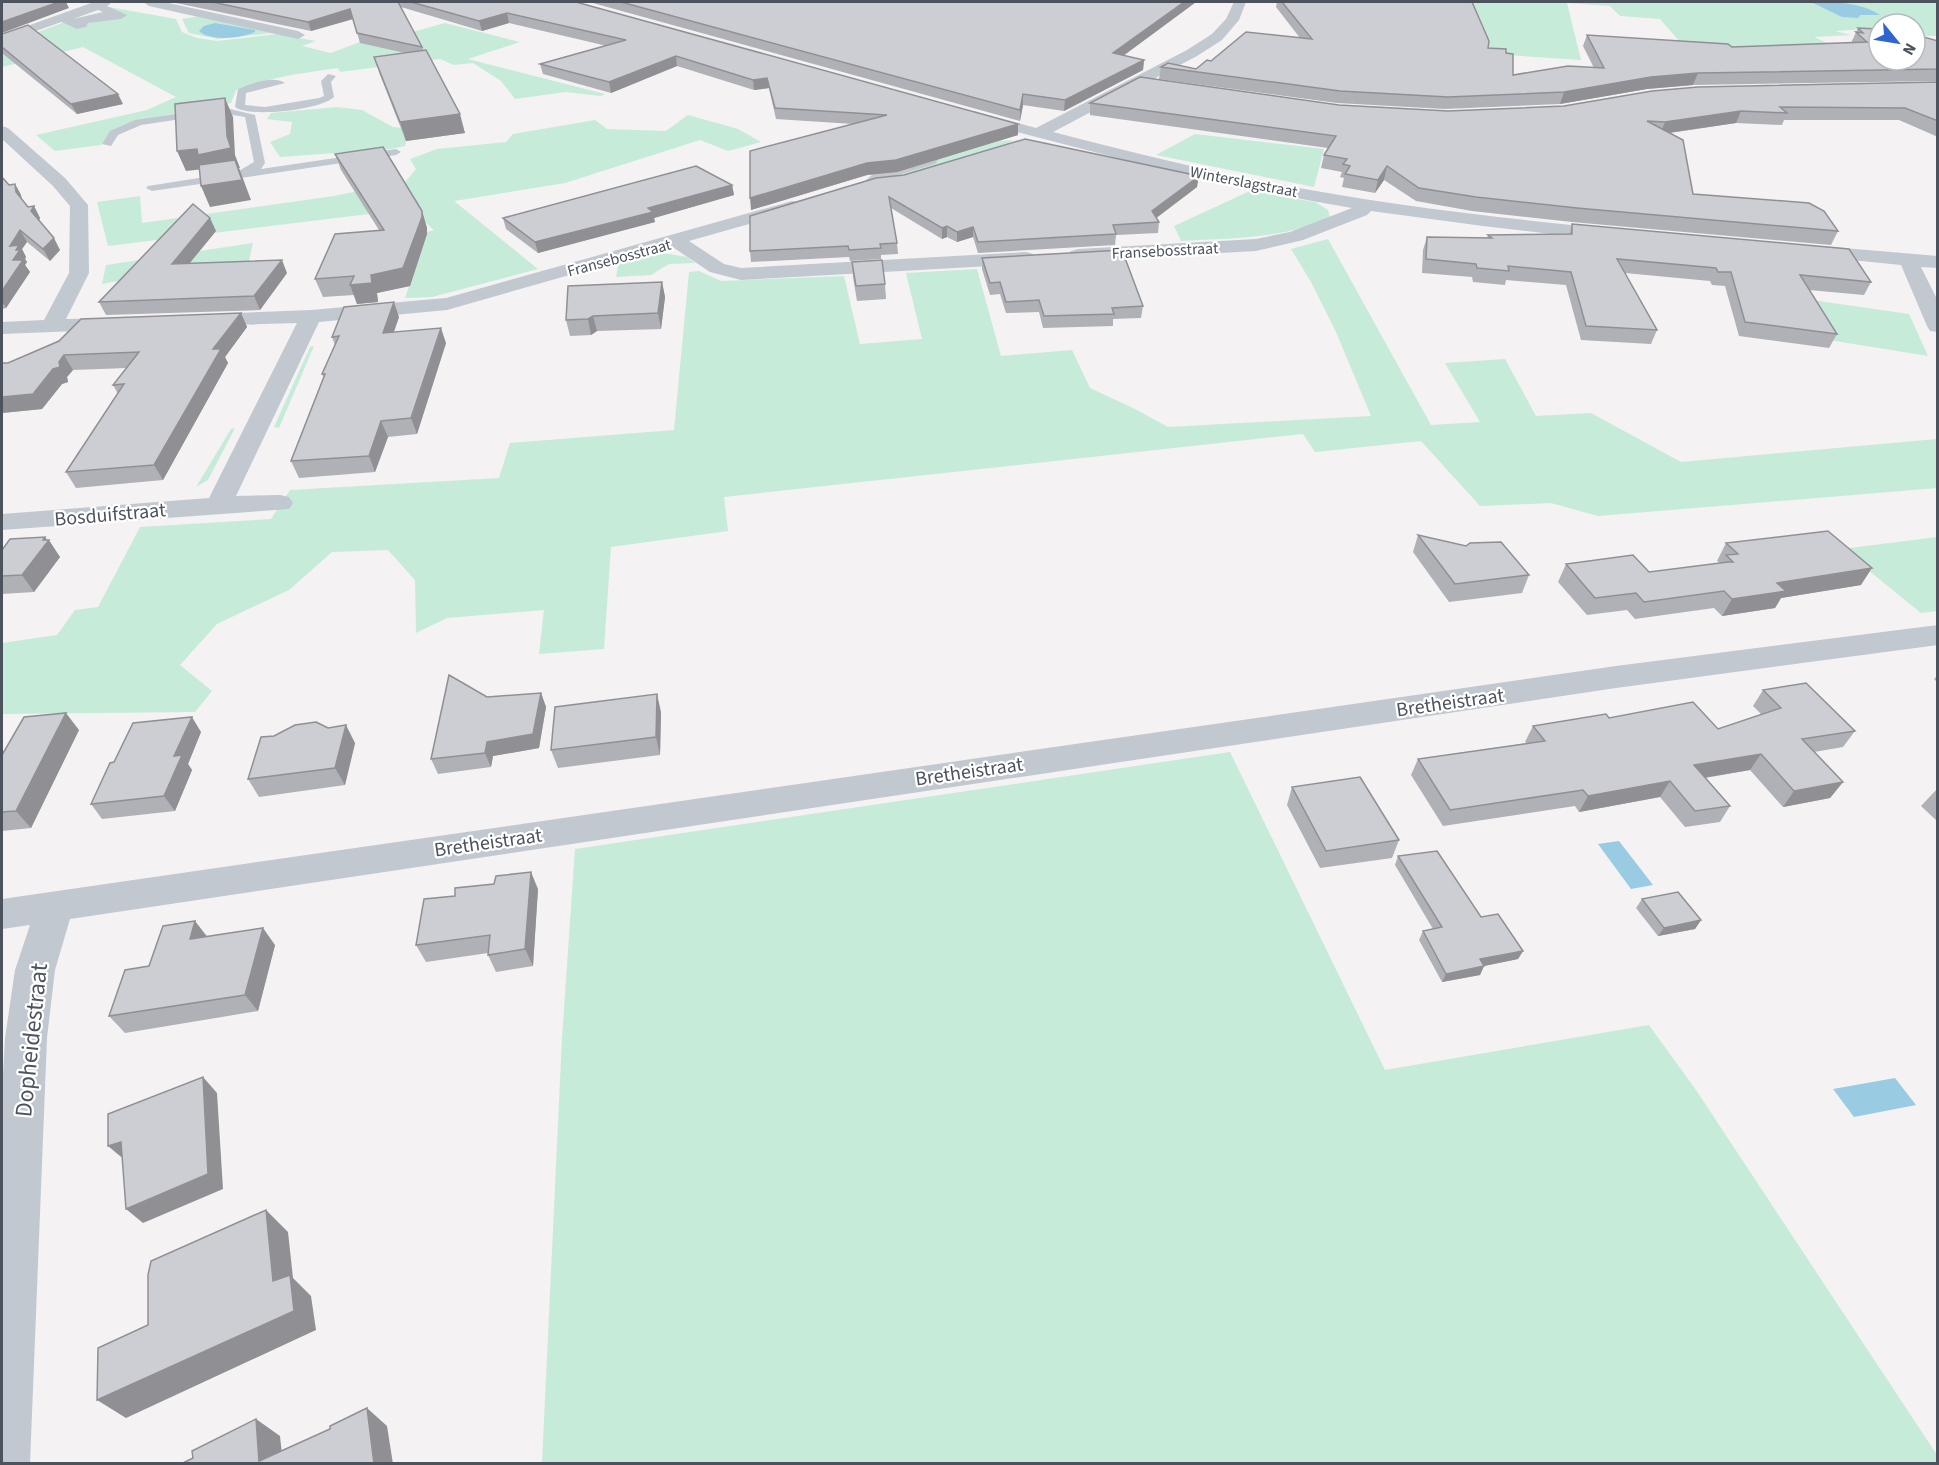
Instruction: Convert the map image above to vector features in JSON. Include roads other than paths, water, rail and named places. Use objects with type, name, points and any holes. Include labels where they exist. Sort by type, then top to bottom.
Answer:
[{"type":"street","points":[[149,2],[298,35]]},
{"type":"street","points":[[1010,145],[1192,53],[1217,37],[1232,20],[1240,2]]},
{"type":"street","points":[[2,39],[104,5]]},
{"type":"street","points":[[1136,82],[1158,85]]},
{"type":"street","name":"Winterslagstraat","points":[[961,112],[1189,170],[1367,204],[1465,219],[1626,237]]},
{"type":"street","points":[[2,131],[59,182],[79,205],[81,223],[79,273],[52,326]]},
{"type":"street","points":[[993,140],[1036,132]]},
{"type":"street","points":[[853,188],[874,181],[898,179],[946,159]]},
{"type":"street","points":[[676,241],[810,201]]},
{"type":"street","name":"Fransebosstraat","points":[[182,321],[311,315],[447,304],[676,241],[717,268],[741,274],[1256,245],[1302,236],[1350,215],[1367,204]]},
{"type":"street","points":[[1793,250],[1938,262]]},
{"type":"street","points":[[1908,259],[1938,326]]},
{"type":"street","points":[[219,505],[311,315]]},
{"type":"street","points":[[2,328],[135,323]]},
{"type":"street","name":"Bosduifstraat","points":[[2,522],[219,505],[280,503]]},
{"type":"street","name":"Bretheistraat","points":[[2,914],[1616,677],[1938,635]]},
{"type":"street","name":"Dopheidestraat","points":[[3,1464],[26,1038],[36,970],[55,907]]},
{"type":"lane","points":[[280,83],[257,85],[241,92],[240,106],[265,110],[322,101],[329,96],[326,81],[331,76]]},
{"type":"lane","points":[[107,144],[114,133],[139,122],[222,110],[250,115],[260,163],[254,169],[236,175]]},
{"type":"lane","points":[[152,188],[396,152]]},
{"type":"water","points":[[1811,2],[1856,5],[1875,12],[1867,12],[1867,15],[1860,15],[1858,18],[1842,17]]},
{"type":"water","points":[[215,23],[255,30],[255,32],[242,36],[219,38],[199,31],[204,26]]},
{"type":"water","points":[[1619,841],[1653,885],[1631,889],[1598,844]]},
{"type":"water","points":[[1895,1078],[1916,1105],[1854,1117],[1833,1089]]}]
